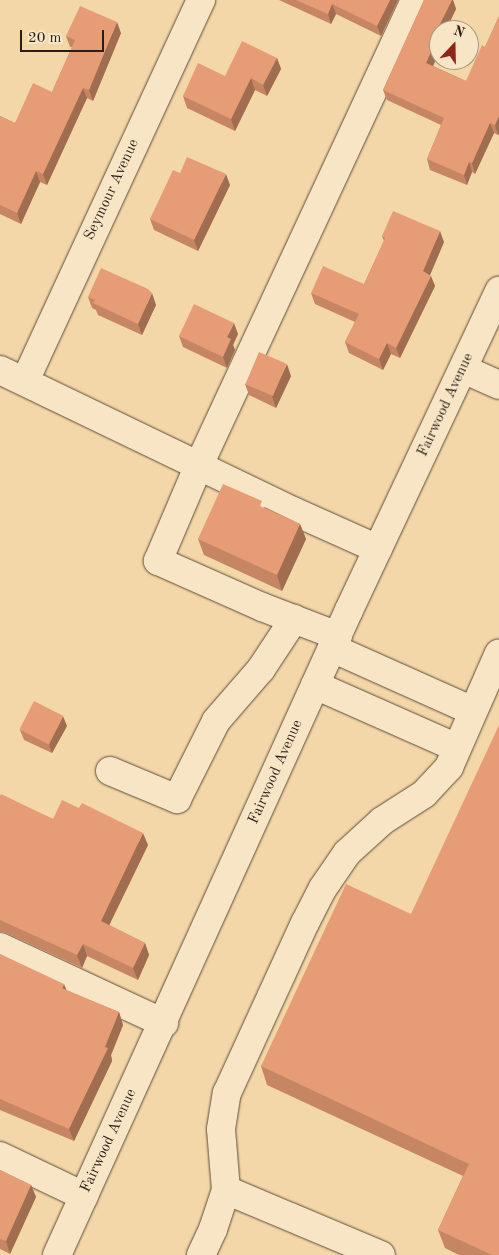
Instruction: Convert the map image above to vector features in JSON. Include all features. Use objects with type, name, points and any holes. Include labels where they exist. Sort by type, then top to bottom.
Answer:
[{"type":"street","name":"Seymour Avenue","points":[[25,381],[201,0]]},
{"type":"street","points":[[415,0],[198,465],[158,561],[262,608],[294,619],[335,642],[473,711]]},
{"type":"street","name":"Fairwood Avenue","points":[[57,1255],[164,1024],[335,642],[499,291]]},
{"type":"street","points":[[464,368],[499,385]]},
{"type":"street","points":[[0,370],[378,549]]},
{"type":"street","points":[[110,771],[177,799],[216,721],[261,669],[294,619]]},
{"type":"street","points":[[200,1255],[213,1229],[226,1190],[221,1129],[228,1092],[305,923],[323,888],[347,853],[382,822],[424,794],[449,767],[499,653]]},
{"type":"street","points":[[315,686],[457,748]]},
{"type":"street","points":[[0,947],[164,1024]]},
{"type":"street","points":[[0,1156],[84,1196]]},
{"type":"street","points":[[226,1190],[381,1255]]},
{"type":"building","points":[[296,0],[390,0],[377,26],[332,4],[328,14]]},
{"type":"building","points":[[424,0],[452,0],[442,20],[429,20],[429,56],[426,63],[429,64],[429,70],[442,70],[466,81],[471,70],[479,70],[479,52],[482,45],[485,47],[499,16],[499,116],[495,125],[490,123],[472,163],[469,162],[464,175],[427,159],[444,118],[383,90]]},
{"type":"building","points":[[80,6],[117,22],[89,90],[83,88],[43,174],[36,171],[17,213],[0,205],[0,116],[15,123],[33,83],[52,92],[75,40],[66,36]]},
{"type":"building","points":[[242,41],[277,58],[263,85],[251,78],[231,119],[183,96],[198,63],[225,76]]},
{"type":"building","points":[[187,157],[226,174],[194,240],[150,219],[173,170],[180,173]]},
{"type":"building","points":[[393,211],[440,231],[423,271],[431,276],[396,348],[387,343],[379,359],[345,342],[359,314],[311,293],[323,266],[364,284],[385,238],[382,236]]},
{"type":"building","points":[[101,268],[148,289],[152,293],[138,324],[93,303],[95,300],[88,297]]},
{"type":"building","points":[[194,304],[234,323],[227,337],[231,339],[223,357],[179,336]]},
{"type":"building","points":[[259,352],[287,364],[273,396],[245,384]]},
{"type":"building","points":[[223,484],[262,501],[260,506],[300,524],[277,575],[198,539]]},
{"type":"building","points":[[34,701],[63,716],[49,744],[19,730]]},
{"type":"building","points":[[499,725],[499,1255],[492,1255],[438,1230],[469,1164],[261,1066],[346,884],[411,914]]},
{"type":"building","points":[[1,794],[53,819],[62,800],[79,808],[82,803],[143,833],[101,921],[145,943],[133,968],[83,944],[77,955],[0,920]]},
{"type":"building","points":[[0,954],[64,984],[62,988],[119,1012],[105,1047],[108,1048],[69,1129],[0,1099]]},
{"type":"building","points":[[0,1170],[31,1185],[6,1241],[0,1239]]}]
